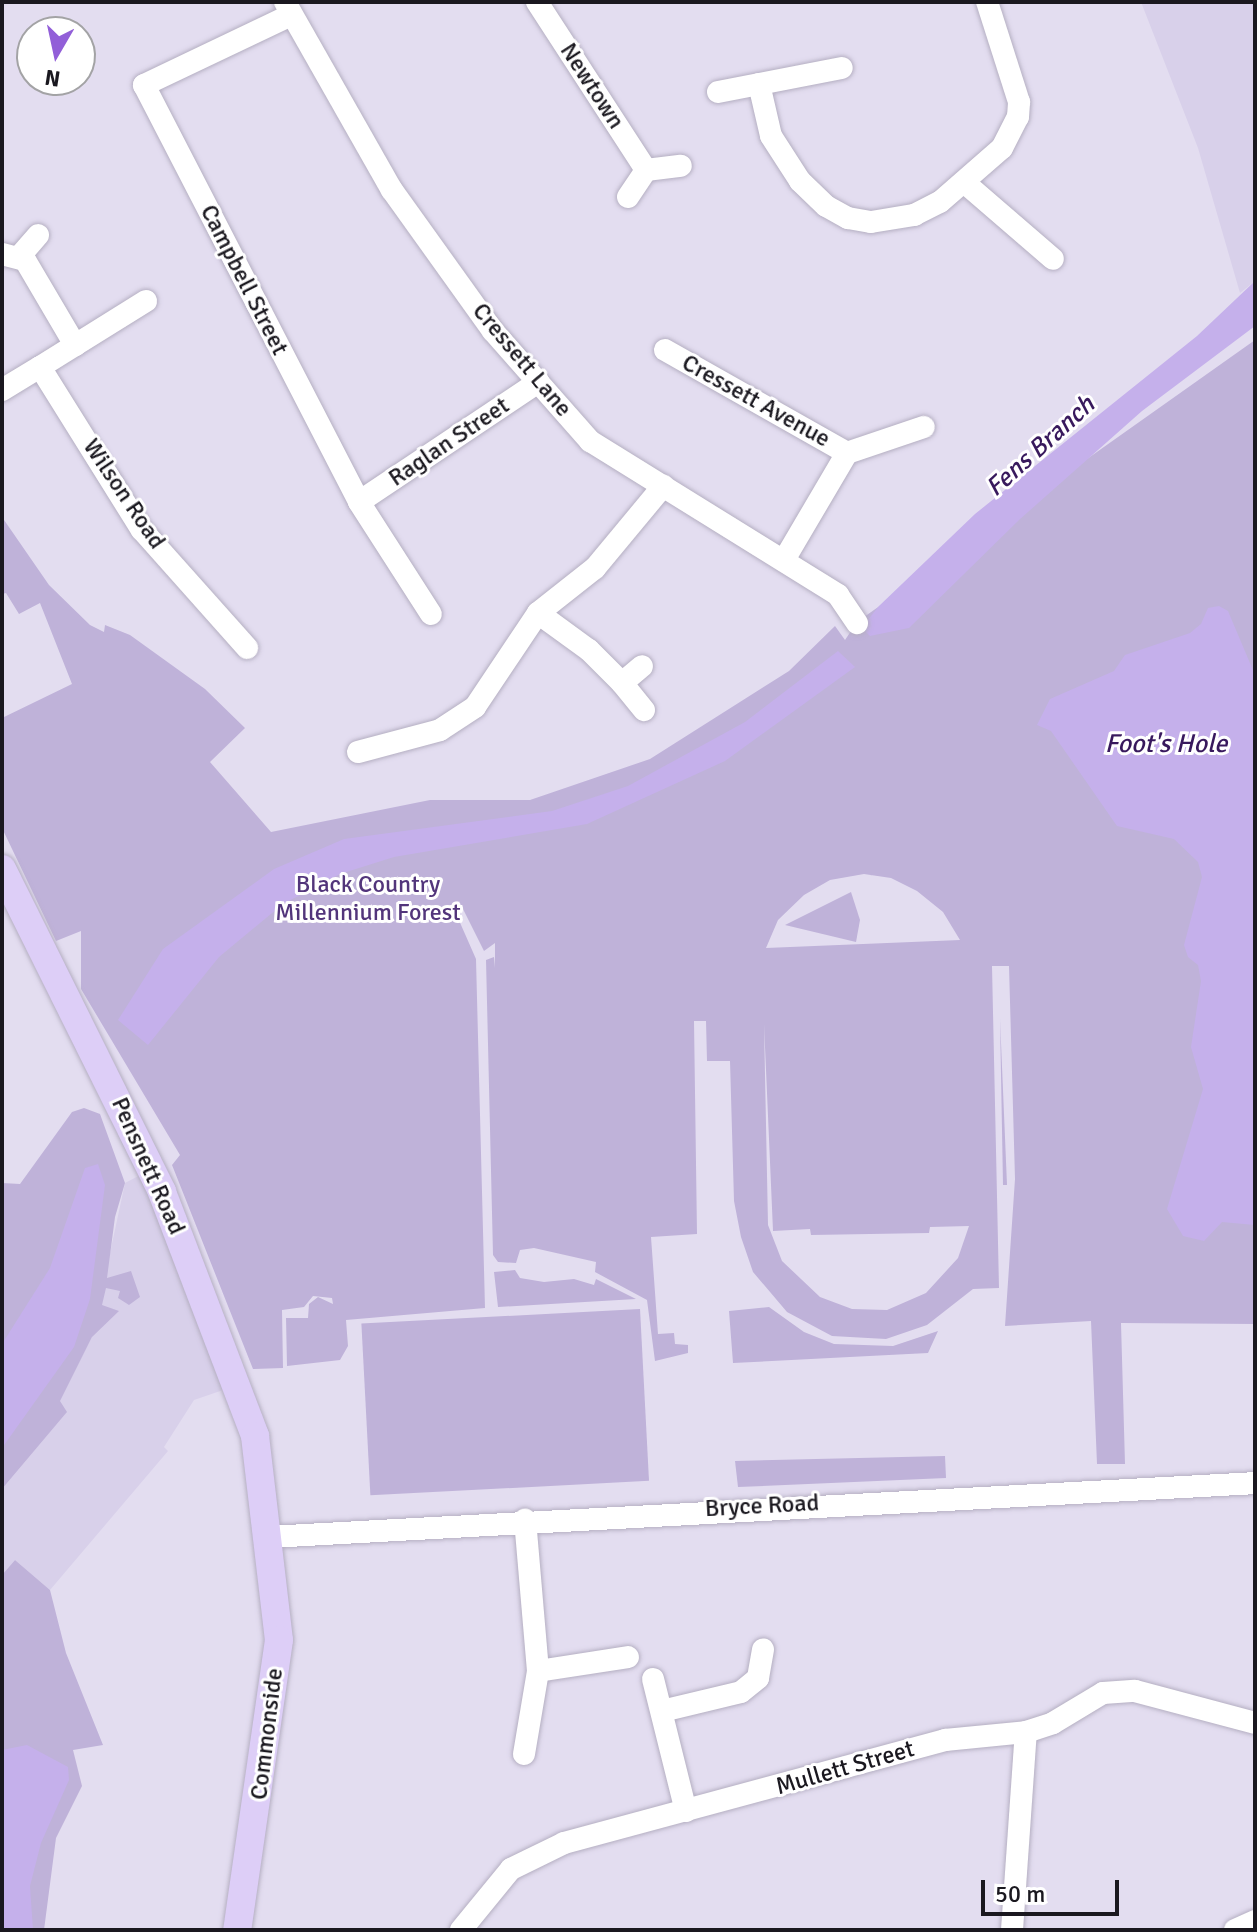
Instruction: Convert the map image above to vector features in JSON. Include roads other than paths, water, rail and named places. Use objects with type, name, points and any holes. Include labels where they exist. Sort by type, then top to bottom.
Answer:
[{"type":"main road","name":"Pensnett Road","points":[[2,869],[162,1192],[255,1436],[257,1477],[269,1537]]},
{"type":"main road","name":"Pensnett Road","points":[[2,905],[88,1073],[155,1219],[244,1457],[257,1477]]},
{"type":"main road","name":"Commonside","points":[[237,1930],[279,1640],[269,1537]]},
{"type":"street","name":"Newtown","points":[[537,2],[646,170]]},
{"type":"street","points":[[759,84],[771,136],[800,181],[848,218],[871,222],[914,215],[965,183],[1002,148],[1018,117],[1019,102],[987,2]]},
{"type":"street","name":"Cressett Lane","points":[[288,8],[392,190],[493,331],[590,441],[838,595],[857,623]]},
{"type":"street","name":"Campbell Street","points":[[288,8],[144,85],[359,502],[431,614]]},
{"type":"street","points":[[718,92],[842,68]]},
{"type":"street","points":[[628,197],[646,170],[681,166]]},
{"type":"street","points":[[965,183],[1053,259]]},
{"type":"street","points":[[38,235],[11,255],[75,345]]},
{"type":"street","points":[[2,390],[146,301]]},
{"type":"street","name":"Cressett Avenue","points":[[665,350],[847,453]]},
{"type":"street","name":"Wilson Road","points":[[40,367],[142,530],[247,648]]},
{"type":"street","name":"Raglan Street","points":[[359,502],[538,382]]},
{"type":"street","name":"Cressett Avenue","points":[[784,560],[847,453],[924,427]]},
{"type":"street","points":[[358,752],[440,730],[475,707],[538,613],[595,568],[663,486]]},
{"type":"street","points":[[538,613],[589,650],[644,710]]},
{"type":"street","points":[[622,683],[642,666]]},
{"type":"street","name":"Bryce Road","points":[[269,1537],[525,1520],[1255,1483]]},
{"type":"street","points":[[524,1754],[538,1671],[525,1520]]},
{"type":"street","points":[[662,1711],[741,1692],[758,1678],[763,1649]]},
{"type":"street","points":[[538,1671],[628,1657]]},
{"type":"street","points":[[653,1679],[686,1811]]},
{"type":"street","name":"Mullett Street","points":[[461,1930],[511,1869],[564,1843],[945,1740],[1026,1732],[1120,1689],[1255,1723]]},
{"type":"street","points":[[1012,1930],[1026,1732]]},
{"type":"street","points":[[1235,1930],[1255,1921]]},
{"type":"water","points":[[1255,281],[1255,326],[1142,411],[1019,520],[909,628],[870,636],[866,632],[863,626],[879,606],[975,514],[1197,336]]},
{"type":"water","name":"Foot's Hole","points":[[1219,606],[1228,611],[1255,675],[1255,1225],[1222,1222],[1204,1241],[1183,1236],[1167,1209],[1203,1089],[1191,1047],[1201,981],[1198,965],[1188,957],[1184,945],[1202,877],[1198,862],[1174,839],[1117,826],[1051,731],[1037,725],[1050,699],[1114,671],[1125,655],[1190,633],[1201,624],[1208,608]]},
{"type":"water","points":[[838,651],[855,667],[725,761],[587,824],[394,857],[340,874],[283,904],[219,957],[148,1045],[118,1020],[163,949],[274,869],[344,839],[552,811],[628,786],[745,722]]},
{"type":"water","points":[[98,1164],[105,1185],[90,1299],[74,1347],[2,1448],[2,1344],[50,1268],[85,1168]]},
{"type":"water","points":[[27,1745],[68,1767],[69,1780],[41,1843],[30,1886],[33,1930],[2,1930],[2,1750]]},
{"type":"water label","name":"Fens Branch","points":[[1041,447]]},
{"type":"park label","name":"Black Country Millennium Forest","points":[[368,899]]}]
